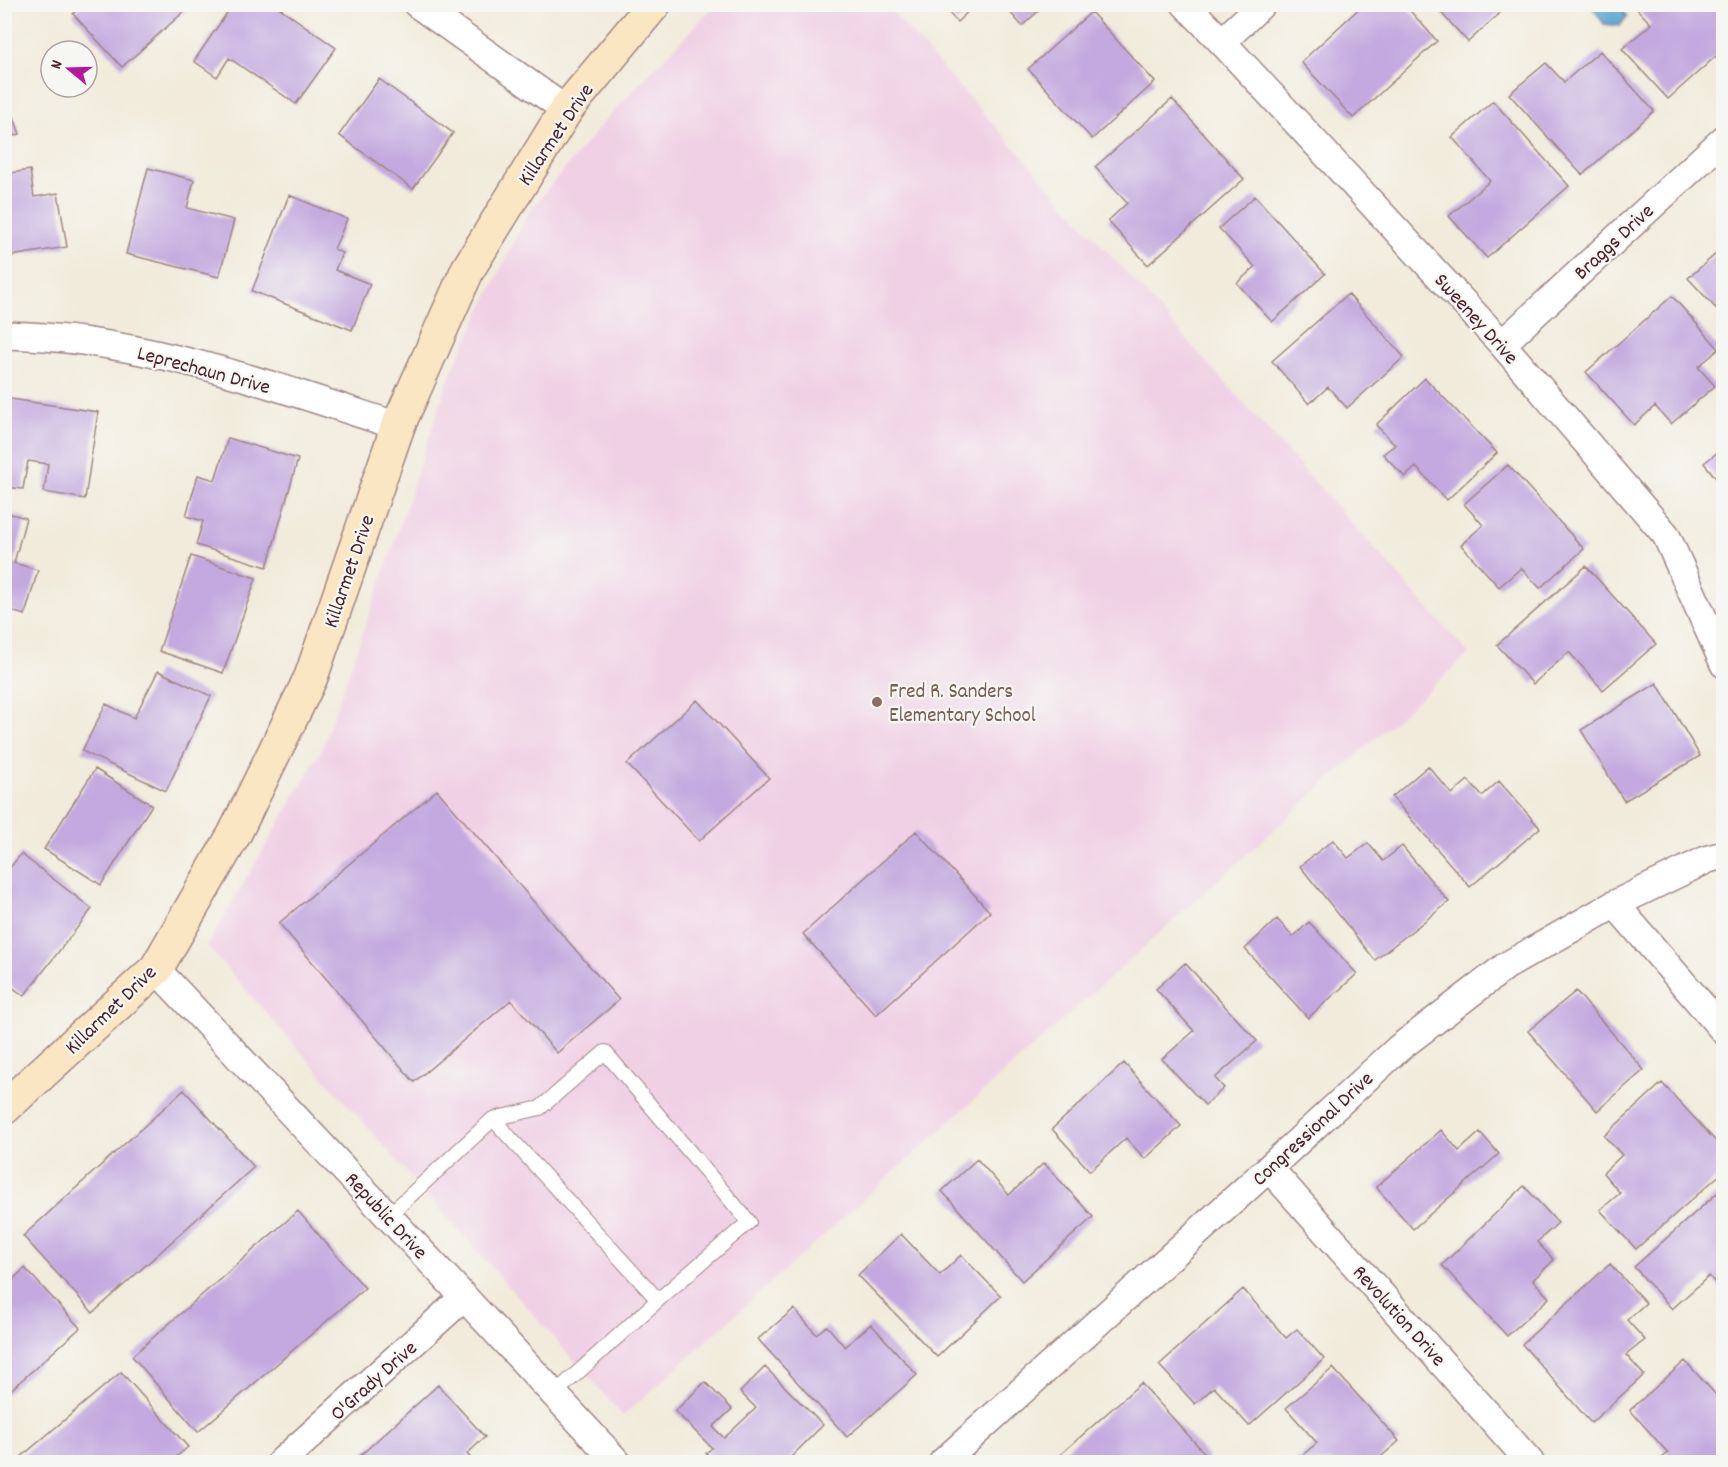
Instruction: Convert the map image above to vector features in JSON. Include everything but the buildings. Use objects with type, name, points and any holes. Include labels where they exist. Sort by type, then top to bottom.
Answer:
[{"type":"street","points":[[417,4],[566,110]]},
{"type":"street","name":"Killarmet Drive","points":[[4,1108],[156,969],[235,833],[311,677],[398,426],[468,269],[566,110],[654,4]]},
{"type":"street","name":"Sweeney Drive","points":[[1185,4],[1502,344],[1666,535],[1724,664]]},
{"type":"street","points":[[1222,42],[1262,4]]},
{"type":"street","name":"Braggs Drive","points":[[1502,344],[1724,139]]},
{"type":"street","name":"Leprechaun Drive","points":[[4,335],[45,336],[158,354],[398,426]]},
{"type":"street","name":"Congressional Drive","points":[[944,1462],[1399,1048],[1506,966],[1615,904],[1708,860],[1724,855]]},
{"type":"street","points":[[1615,904],[1724,1031]]},
{"type":"street","name":"Republic Drive","points":[[156,969],[617,1462]]},
{"type":"street","name":"Revolution Drive","points":[[1269,1168],[1530,1462]]},
{"type":"street","name":"O'Grady Drive","points":[[281,1462],[464,1297]]},
{"type":"lane","points":[[388,1216],[494,1119],[540,1108],[605,1052],[749,1222],[657,1300],[554,1394]]},
{"type":"lane","points":[[494,1119],[657,1300]]},
{"type":"shaded area","name":"Fred R. Sanders Elementary School","points":[[715,5],[886,5],[1469,654],[623,1416],[207,946],[321,751],[384,573],[449,377],[529,211],[611,114]]},
{"type":"water","points":[[1591,5],[1627,5],[1623,12],[1627,16],[1620,26],[1604,24]]},
{"type":"place","name":"Fred R. Sanders Elementary School","points":[[877,702]]}]
